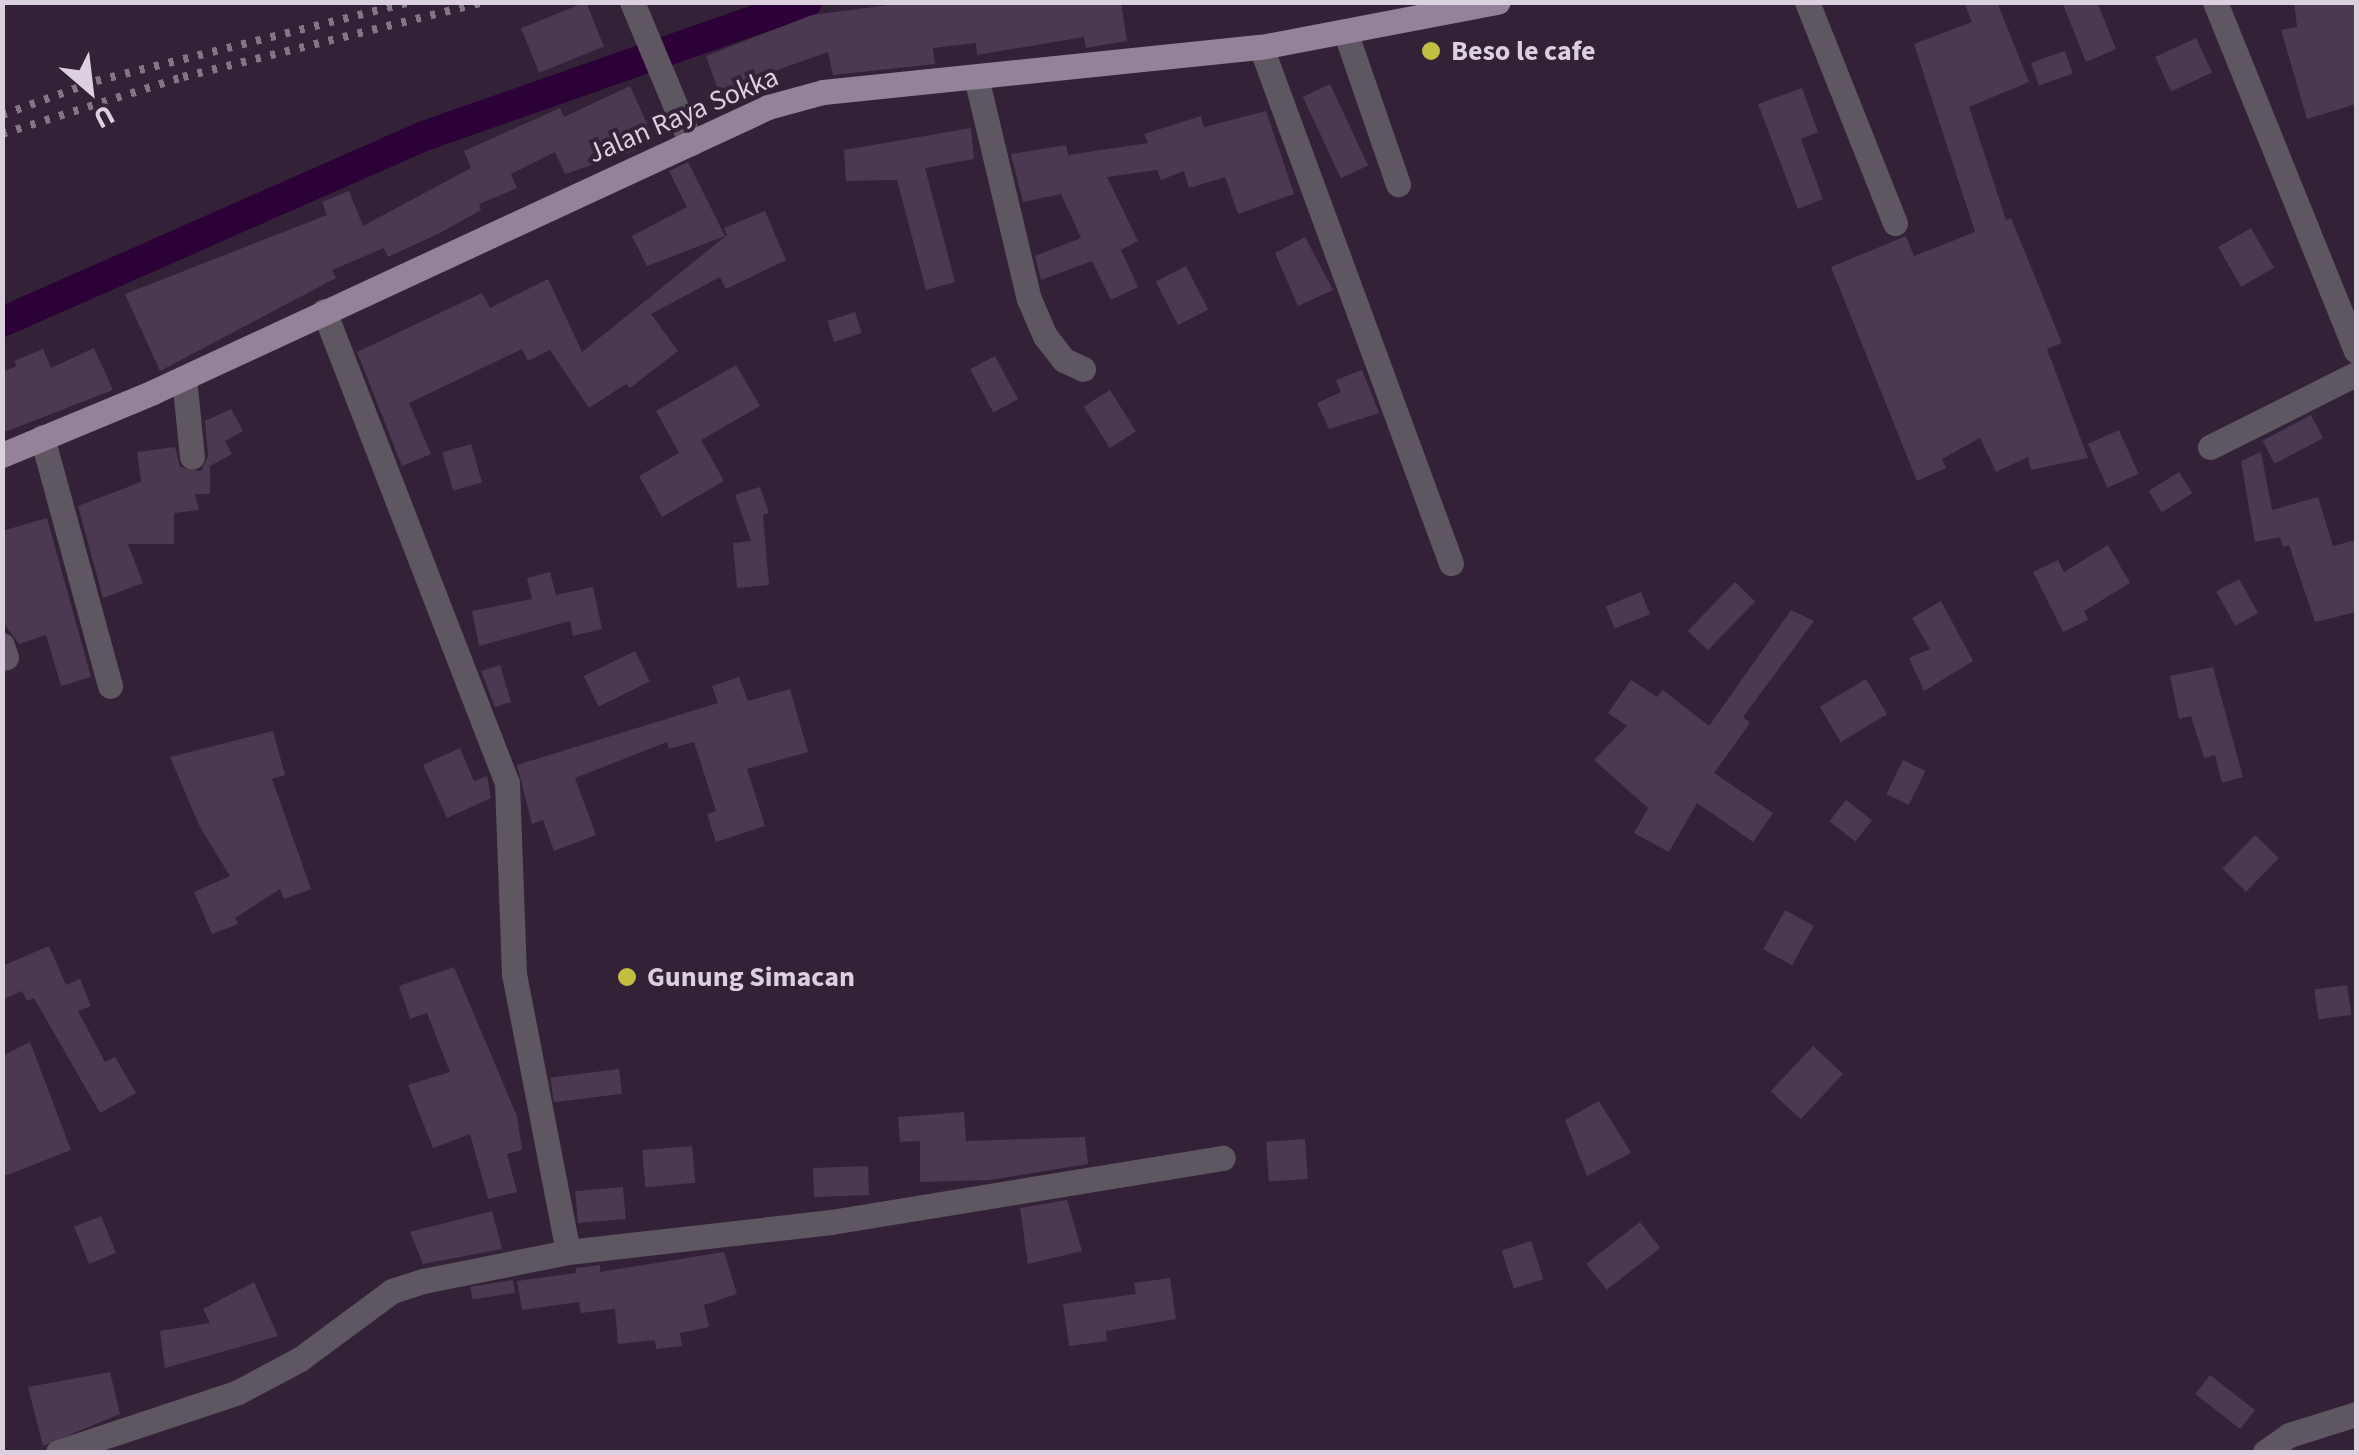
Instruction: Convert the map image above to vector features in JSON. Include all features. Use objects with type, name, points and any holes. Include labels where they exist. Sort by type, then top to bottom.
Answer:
[{"type":"main road","name":"Jalan Raya Sokka","points":[[2,454],[184,378],[768,108],[823,92],[1261,47],[1346,34],[1498,2]]},
{"type":"street","points":[[1808,2],[1895,223]]},
{"type":"street","points":[[2215,2],[2356,351]]},
{"type":"street","points":[[636,11],[692,143]]},
{"type":"street","points":[[1346,34],[1398,184]]},
{"type":"street","points":[[1261,47],[1451,564]]},
{"type":"street","points":[[976,76],[1029,299],[1044,336],[1064,360],[1082,370]]},
{"type":"street","points":[[324,311],[508,783],[514,974],[568,1252]]},
{"type":"street","points":[[2210,447],[2356,374]]},
{"type":"street","points":[[184,378],[192,457]]},
{"type":"street","points":[[42,437],[110,686]]},
{"type":"street","points":[[58,1452],[238,1392],[300,1359],[392,1292],[568,1252],[831,1222],[1223,1158]]},
{"type":"street","points":[[2265,1452],[2289,1435],[2356,1414]]},
{"type":"building","points":[[586,2],[604,47],[539,73],[521,28]]},
{"type":"building","points":[[911,2],[1121,2],[1127,41],[1086,48],[1084,37],[977,55],[976,43],[933,48],[935,64],[833,75],[828,52],[763,75],[744,86],[746,92],[722,101],[706,56],[812,15]]},
{"type":"building","points":[[1964,2],[1997,2],[2029,82],[1969,107],[2006,220],[2011,218],[2062,343],[2047,349],[2088,458],[2031,470],[2028,457],[1996,472],[1980,438],[1942,459],[1946,468],[1917,481],[1831,267],[1906,236],[1914,256],[1975,232],[1914,44],[1972,22]]},
{"type":"building","points":[[2062,2],[2097,2],[2116,49],[2086,62]]},
{"type":"building","points":[[2294,2],[2356,2],[2356,104],[2307,119],[2281,30],[2297,27]]},
{"type":"building","points":[[2196,38],[2212,72],[2171,91],[2155,57]]},
{"type":"building","points":[[2065,51],[2073,74],[2039,85],[2031,63]]},
{"type":"building","points":[[1330,84],[1368,166],[1341,178],[1303,97]]},
{"type":"building","points":[[630,86],[649,128],[636,150],[565,174],[555,152],[511,174],[517,188],[479,204],[481,210],[440,233],[388,257],[384,248],[332,270],[336,278],[160,371],[125,294],[327,215],[322,202],[349,191],[363,226],[471,168],[464,151],[560,108],[564,117]]},
{"type":"building","points":[[1802,88],[1818,132],[1801,139],[1823,199],[1798,209],[1758,104]]},
{"type":"building","points":[[1266,111],[1294,194],[1238,214],[1225,177],[1189,188],[1184,171],[1161,180],[1157,170],[1107,177],[1138,241],[1121,250],[1138,287],[1111,300],[1092,261],[1041,280],[1035,256],[1081,238],[1061,194],[1023,202],[1011,154],[1066,145],[1068,155],[1148,143],[1144,134],[1201,116],[1204,127]]},
{"type":"building","points":[[971,128],[974,159],[925,168],[955,282],[926,290],[897,180],[846,181],[844,150]]},
{"type":"building","points":[[688,162],[725,236],[647,266],[632,236],[687,207],[669,171]]},
{"type":"building","points":[[765,211],[786,260],[726,289],[720,277],[651,314],[678,351],[630,388],[626,384],[589,408],[550,350],[528,361],[522,349],[409,403],[431,454],[402,466],[357,352],[482,293],[490,308],[548,279],[582,352],[727,235],[724,228]]},
{"type":"building","points":[[2251,228],[2274,268],[2241,287],[2218,247]]},
{"type":"building","points":[[1305,237],[1333,290],[1298,306],[1275,253]]},
{"type":"building","points":[[1186,266],[1208,310],[1178,325],[1156,281]]},
{"type":"building","points":[[855,312],[862,333],[834,342],[827,321]]},
{"type":"building","points":[[94,348],[113,390],[2,433],[2,372],[17,366],[14,361],[43,349],[51,368]]},
{"type":"building","points":[[995,356],[1018,399],[993,412],[970,369]]},
{"type":"building","points":[[736,365],[760,406],[701,440],[724,481],[662,517],[639,476],[679,453],[656,411]]},
{"type":"building","points":[[1362,370],[1379,413],[1329,429],[1317,403],[1341,392],[1336,380]]},
{"type":"building","points":[[1110,390],[1136,432],[1110,448],[1084,406]]},
{"type":"building","points":[[231,409],[243,431],[225,441],[232,454],[210,466],[210,494],[195,494],[199,510],[174,513],[174,544],[128,544],[143,583],[103,598],[78,506],[141,482],[137,452],[175,447],[180,467],[201,471],[208,456],[205,421]]},
{"type":"building","points":[[2311,415],[2323,438],[2275,464],[2262,441]]},
{"type":"building","points":[[2119,430],[2139,474],[2107,488],[2088,444]]},
{"type":"building","points":[[471,444],[482,482],[453,491],[442,452]]},
{"type":"building","points":[[2261,452],[2272,510],[2318,497],[2333,546],[2356,540],[2356,612],[2315,622],[2289,545],[2283,547],[2280,537],[2255,542],[2241,461]]},
{"type":"building","points":[[2179,472],[2192,493],[2162,512],[2148,491]]},
{"type":"building","points":[[760,487],[769,513],[763,515],[769,585],[737,588],[733,543],[751,541],[735,495]]},
{"type":"building","points":[[47,518],[91,677],[61,686],[46,635],[19,644],[2,621],[2,531]]},
{"type":"building","points":[[2108,545],[2130,583],[2084,611],[2088,620],[2063,632],[2033,572],[2058,560],[2064,572]]},
{"type":"building","points":[[550,572],[556,595],[593,587],[602,629],[573,636],[570,621],[479,646],[472,611],[532,599],[527,578]]},
{"type":"building","points":[[2239,579],[2258,613],[2235,626],[2216,592]]},
{"type":"building","points":[[1735,582],[1755,601],[1708,650],[1688,631]]},
{"type":"building","points":[[1641,592],[1650,614],[1615,628],[1606,606]]},
{"type":"building","points":[[1941,601],[1973,661],[1924,691],[1909,658],[1930,649],[1912,618]]},
{"type":"building","points":[[1791,610],[1814,621],[1743,717],[1750,723],[1714,773],[1773,813],[1753,842],[1697,803],[1669,852],[1634,833],[1648,808],[1594,760],[1627,726],[1608,713],[1631,680],[1657,697],[1663,690],[1709,726]]},
{"type":"building","points":[[635,651],[650,682],[599,707],[584,676]]},
{"type":"building","points":[[500,665],[511,702],[495,707],[481,671]]},
{"type":"building","points":[[2213,667],[2243,777],[2222,783],[2215,755],[2204,758],[2191,716],[2179,719],[2170,676]]},
{"type":"building","points":[[739,677],[748,701],[790,689],[808,752],[747,769],[765,826],[716,842],[707,814],[716,811],[694,742],[669,749],[667,742],[575,778],[596,835],[554,851],[543,820],[532,824],[517,765],[718,703],[712,686]]},
{"type":"building","points":[[1866,679],[1887,714],[1841,742],[1820,707]]},
{"type":"building","points":[[273,731],[285,775],[272,779],[311,889],[284,899],[280,889],[235,918],[238,924],[212,934],[194,892],[230,876],[200,827],[170,757]]},
{"type":"building","points":[[460,748],[474,781],[487,776],[491,798],[447,818],[423,765]]},
{"type":"building","points":[[1903,760],[1925,771],[1909,805],[1886,794]]},
{"type":"building","points":[[1846,800],[1872,820],[1855,842],[1829,821]]},
{"type":"building","points":[[2255,835],[2279,858],[2246,892],[2222,869]]},
{"type":"building","points":[[1785,910],[1814,926],[1792,965],[1763,949]]},
{"type":"building","points":[[49,946],[66,985],[80,979],[91,1006],[78,1011],[105,1062],[115,1057],[136,1093],[100,1113],[34,998],[27,1001],[22,991],[2,1000],[2,966]]},
{"type":"building","points":[[454,967],[517,1116],[522,1150],[507,1154],[517,1192],[488,1199],[470,1134],[433,1148],[408,1085],[450,1072],[427,1013],[410,1019],[399,986]]},
{"type":"building","points":[[2347,985],[2351,1015],[2318,1019],[2314,990]]},
{"type":"building","points":[[30,1042],[71,1150],[2,1177],[2,1056]]},
{"type":"building","points":[[1813,1046],[1843,1074],[1801,1119],[1771,1091]]},
{"type":"building","points":[[619,1069],[622,1094],[554,1102],[551,1077]]},
{"type":"building","points":[[1599,1101],[1631,1153],[1587,1176],[1565,1120]]},
{"type":"building","points":[[964,1112],[966,1141],[1085,1137],[1088,1164],[990,1180],[920,1182],[920,1141],[900,1142],[898,1117]]},
{"type":"building","points":[[1305,1139],[1308,1179],[1269,1182],[1266,1142]]},
{"type":"building","points":[[692,1146],[695,1183],[645,1187],[642,1150]]},
{"type":"building","points":[[868,1166],[869,1195],[814,1197],[813,1168]]},
{"type":"building","points":[[623,1187],[626,1219],[578,1223],[575,1191]]},
{"type":"building","points":[[1067,1200],[1082,1251],[1028,1264],[1020,1208]]},
{"type":"building","points":[[492,1211],[502,1249],[423,1264],[410,1232]]},
{"type":"building","points":[[101,1216],[116,1253],[89,1264],[74,1227]]},
{"type":"building","points":[[1640,1222],[1660,1248],[1607,1290],[1586,1264]]},
{"type":"building","points":[[1531,1241],[1543,1279],[1514,1289],[1502,1251]]},
{"type":"building","points":[[724,1252],[737,1294],[704,1305],[709,1327],[680,1333],[682,1346],[656,1349],[655,1340],[618,1344],[615,1309],[581,1313],[579,1302],[522,1310],[517,1281],[576,1273],[576,1268],[600,1265],[600,1272]]},
{"type":"building","points":[[1170,1278],[1176,1319],[1106,1331],[1107,1341],[1069,1346],[1063,1304],[1136,1294],[1134,1283]]},
{"type":"building","points":[[513,1280],[515,1293],[473,1300],[471,1287]]},
{"type":"building","points":[[254,1282],[278,1336],[165,1368],[160,1331],[210,1323],[203,1309]]},
{"type":"building","points":[[110,1372],[120,1414],[43,1446],[28,1387]]},
{"type":"building","points":[[2210,1375],[2255,1410],[2240,1429],[2195,1394]]},
{"type":"waterway","points":[[2,322],[424,136],[807,2]]},
{"type":"railway","points":[[2,115],[96,81],[411,2]]},
{"type":"railway","points":[[2,134],[183,77],[483,2]]},
{"type":"place","name":"Beso le cafe","points":[[1431,51]]},
{"type":"place","name":"Gunung Simacan","points":[[627,977]]}]
